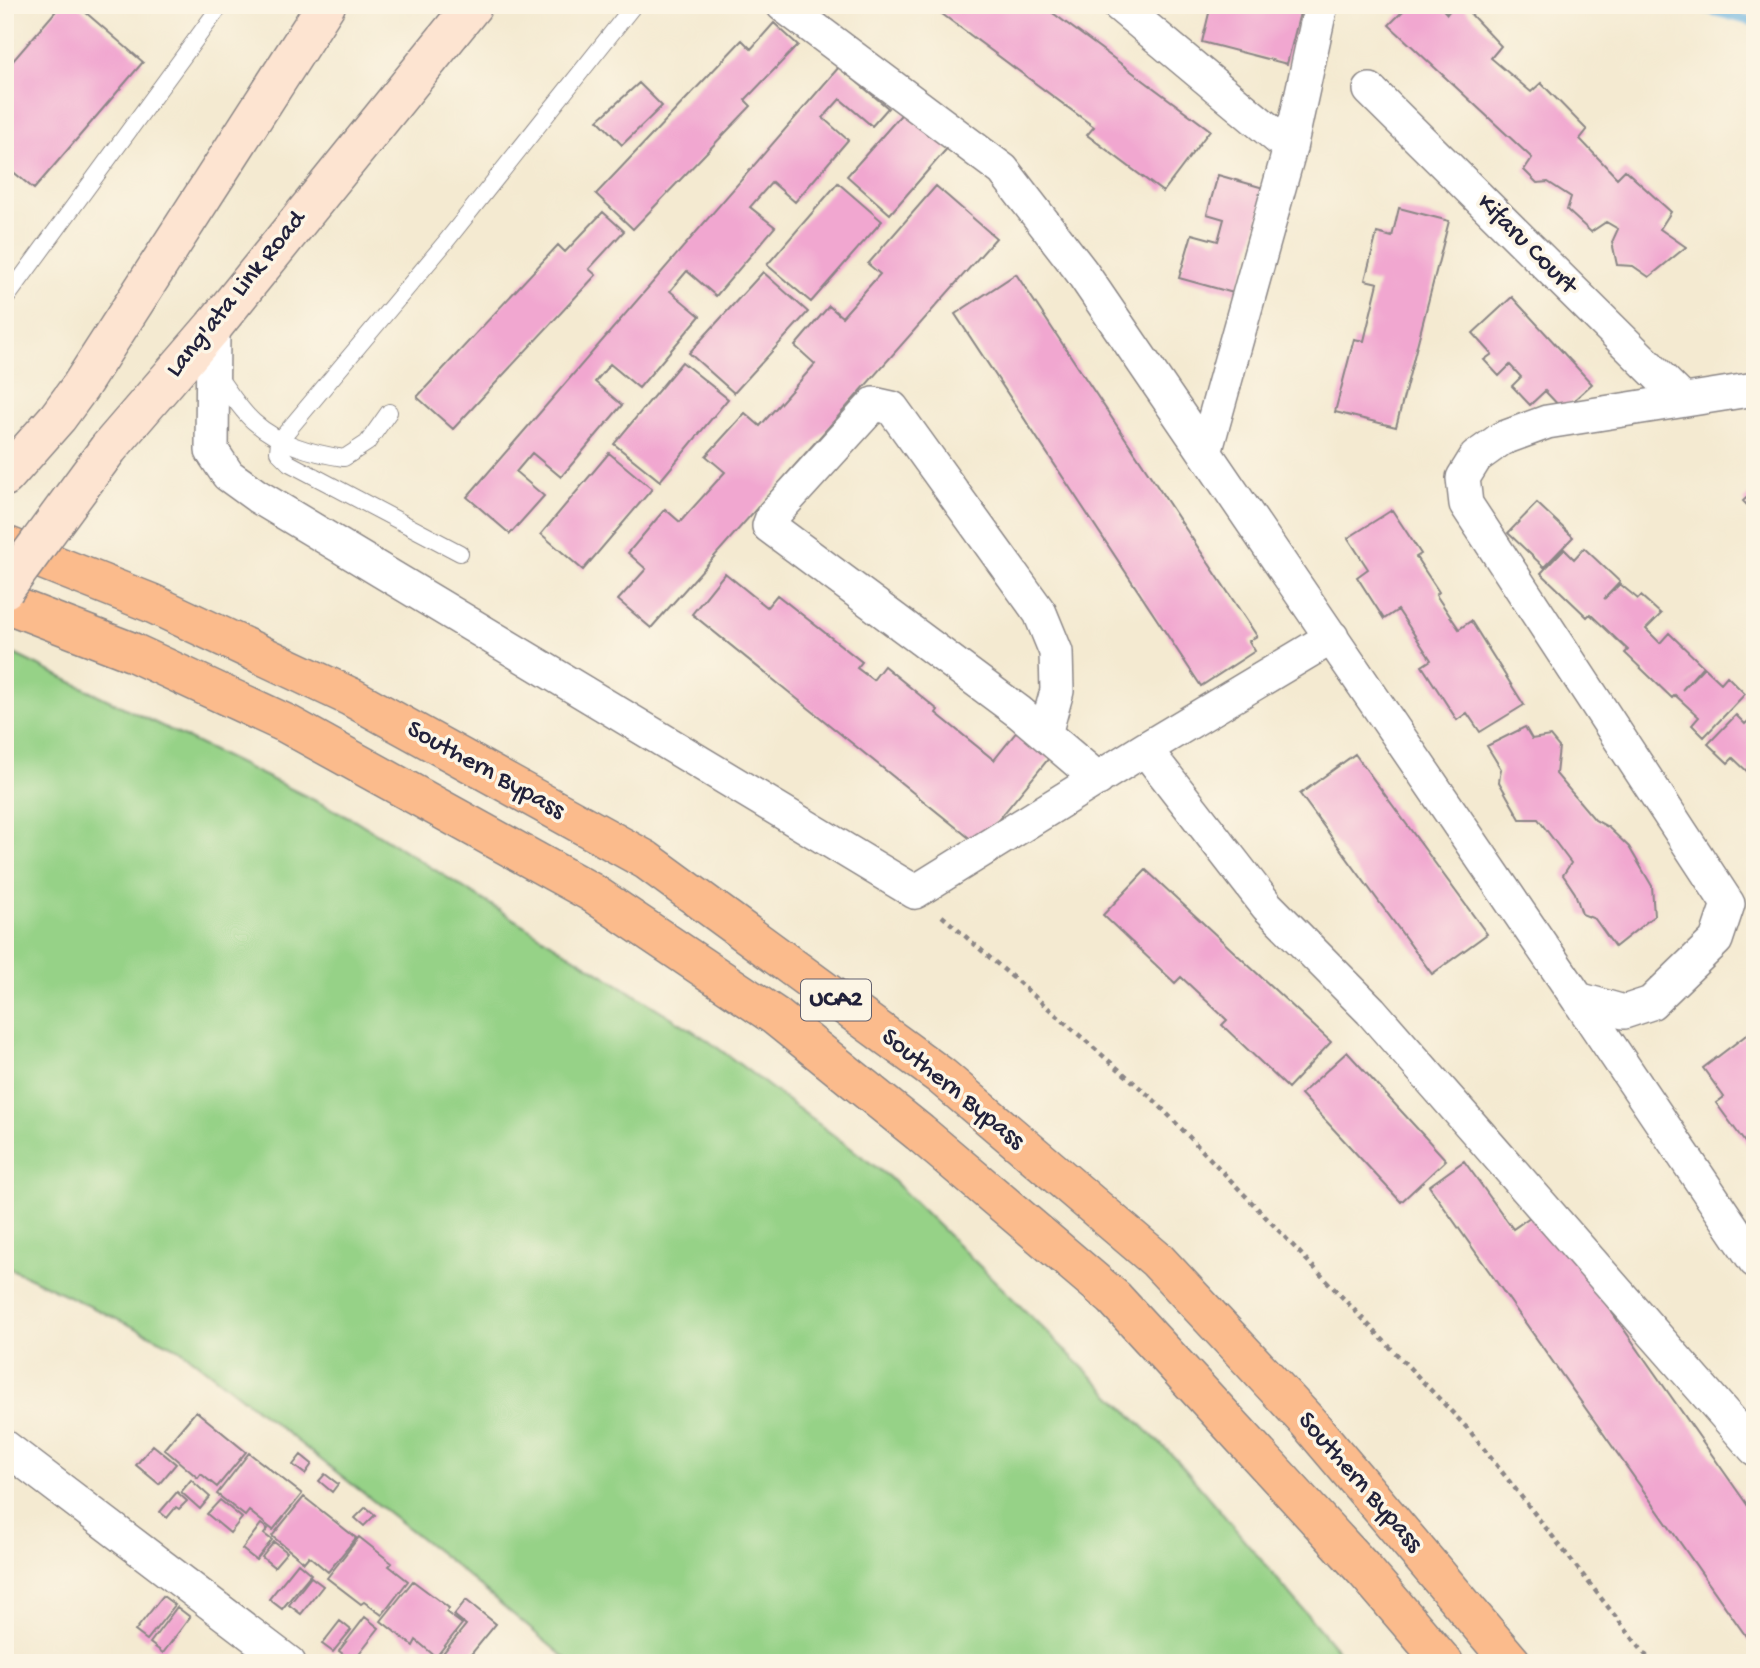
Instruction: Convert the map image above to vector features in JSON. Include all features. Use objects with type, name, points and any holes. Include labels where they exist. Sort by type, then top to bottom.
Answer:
[{"type":"highway","name":"Southern Bypass","points":[[5,545],[152,603],[351,697],[646,860],[941,1076],[1157,1261],[1307,1421],[1512,1663]]},
{"type":"highway","name":"Southern Bypass","points":[[5,603],[132,652],[287,724],[592,892],[775,1016],[920,1133],[1114,1297],[1357,1562],[1444,1663]]},
{"type":"main road","name":"Lang'ata Link Road","points":[[5,589],[108,449],[213,327],[473,5]]},
{"type":"main road","points":[[5,477],[58,417],[80,387],[320,8]]},
{"type":"street","points":[[783,5],[1003,170],[1081,271],[1755,1261]]},
{"type":"street","points":[[1119,5],[1290,148]]},
{"type":"street","points":[[1161,5],[1167,45]]},
{"type":"street","points":[[1205,453],[1290,148],[1321,5]]},
{"type":"street","name":"Kifaru Court","points":[[1370,90],[1682,400]]},
{"type":"street","points":[[213,327],[212,451],[228,475],[257,496],[915,892],[1144,749],[1332,637]]},
{"type":"street","points":[[1578,999],[1624,1012],[1651,1003],[1716,940],[1728,904],[1466,504],[1463,478],[1476,457],[1501,439],[1547,422],[1682,400],[1750,395]]},
{"type":"street","points":[[1045,734],[1057,691],[1056,653],[1040,612],[892,408],[874,404],[773,515],[769,526],[1045,734],[1098,779]]},
{"type":"street","points":[[1144,749],[1267,906],[1371,1012],[1755,1449]]},
{"type":"street","points":[[5,1447],[289,1663]]},
{"type":"lane","points":[[5,300],[221,5]]},
{"type":"lane","points":[[460,553],[289,463],[278,452],[279,441],[444,244],[634,5]]},
{"type":"lane","points":[[212,369],[252,420],[279,441],[322,454],[344,458],[367,443],[389,412]]},
{"type":"path","points":[[915,892],[1163,1110],[1469,1430],[1652,1663]]},
{"type":"green space","points":[[10,652],[355,820],[706,1039],[889,1177],[1178,1461],[1348,1663],[571,1663],[451,1562],[180,1349],[5,1266],[5,658]]},
{"type":"building","points":[[61,5],[77,5],[143,62],[34,189],[5,165],[5,70]]},
{"type":"building","points":[[930,5],[1042,5],[1210,130],[1163,192],[1087,135],[1094,127]]},
{"type":"building","points":[[1211,5],[1302,5],[1287,64],[1202,42]]},
{"type":"building","points":[[1409,5],[1439,5],[1447,14],[1454,5],[1462,5],[1501,46],[1491,58],[1531,92],[1541,83],[1587,130],[1580,139],[1617,178],[1625,170],[1671,212],[1660,229],[1686,247],[1649,277],[1633,266],[1617,265],[1612,242],[1618,229],[1606,222],[1591,232],[1567,210],[1571,197],[1548,182],[1537,183],[1524,170],[1532,158],[1389,25]]},
{"type":"building","points":[[774,23],[798,45],[745,100],[751,106],[633,229],[596,194],[742,40],[751,49]]},
{"type":"building","points":[[839,67],[888,108],[872,126],[840,99],[823,118],[848,140],[795,202],[772,182],[750,207],[775,227],[716,296],[687,271],[670,291],[700,316],[639,388],[610,364],[595,382],[622,405],[561,477],[532,453],[516,472],[544,496],[510,534],[467,497]]},
{"type":"building","points":[[639,83],[662,106],[622,145],[598,120]]},
{"type":"building","points":[[907,108],[950,145],[890,214],[847,176]]},
{"type":"building","points":[[1218,175],[1267,189],[1237,294],[1179,278],[1192,234],[1218,241],[1224,219],[1207,214]]},
{"type":"building","points":[[838,183],[882,221],[811,302],[767,265]]},
{"type":"building","points":[[936,186],[996,238],[651,628],[618,600],[646,569],[628,553],[665,509],[680,522],[725,472],[706,456],[745,413],[760,426],[815,364],[795,346],[829,306],[842,317],[880,274],[868,264]]},
{"type":"building","points":[[1399,208],[1449,221],[1396,427],[1335,412],[1354,339],[1364,341],[1378,283],[1365,280],[1377,233],[1392,237]]},
{"type":"building","points":[[603,212],[624,231],[589,269],[596,275],[453,429],[417,397],[558,245],[565,252]]},
{"type":"building","points":[[763,272],[808,312],[734,393],[689,353]]},
{"type":"building","points":[[1016,274],[1257,636],[1249,641],[1255,651],[1201,686],[955,314]]},
{"type":"building","points":[[1512,297],[1592,384],[1563,410],[1545,391],[1530,405],[1512,386],[1521,377],[1510,365],[1499,376],[1484,360],[1492,354],[1473,333]]},
{"type":"building","points":[[682,362],[728,399],[660,481],[614,444]]},
{"type":"building","points":[[609,453],[652,489],[583,570],[541,534]]},
{"type":"building","points":[[1755,490],[1755,513],[1743,501]]},
{"type":"building","points":[[1537,503],[1573,537],[1544,567],[1508,533]]},
{"type":"building","points":[[1392,510],[1421,554],[1416,557],[1439,592],[1436,595],[1459,629],[1471,621],[1524,705],[1480,732],[1467,713],[1457,720],[1422,666],[1431,660],[1398,610],[1384,619],[1357,577],[1368,569],[1348,538]]},
{"type":"building","points":[[1584,548],[1620,582],[1604,599],[1620,584],[1638,599],[1641,596],[1661,614],[1646,629],[1660,643],[1669,633],[1703,666],[1682,690],[1704,667],[1721,683],[1727,676],[1745,694],[1704,737],[1692,725],[1699,717],[1675,695],[1672,698],[1625,653],[1628,650],[1590,614],[1587,617],[1541,573],[1564,549],[1574,559]]},
{"type":"building","points":[[725,573],[767,607],[777,595],[862,662],[857,668],[873,680],[884,666],[994,760],[1022,725],[1054,752],[978,845],[692,614]]},
{"type":"building","points":[[1736,715],[1745,724],[1755,715],[1755,779],[1733,758],[1728,763],[1708,744]]},
{"type":"building","points":[[1525,727],[1532,739],[1550,736],[1559,747],[1556,774],[1595,820],[1608,827],[1629,847],[1652,886],[1654,916],[1615,947],[1595,919],[1582,914],[1575,893],[1563,875],[1571,863],[1538,819],[1520,819],[1499,782],[1501,769],[1487,746]]},
{"type":"building","points":[[1355,754],[1487,934],[1432,974],[1300,794]]},
{"type":"building","points":[[1146,870],[1331,1042],[1288,1088],[1222,1025],[1227,1020],[1181,977],[1175,983],[1103,915]]},
{"type":"building","points":[[1749,1033],[1755,1042],[1755,1144],[1749,1148],[1716,1103],[1724,1097],[1703,1068]]},
{"type":"building","points":[[1347,1052],[1446,1160],[1401,1202],[1301,1094]]},
{"type":"building","points":[[1464,1161],[1513,1229],[1540,1210],[1755,1516],[1755,1649],[1429,1186]]},
{"type":"building","points":[[196,1411],[246,1452],[217,1487],[201,1474],[198,1478],[164,1449]]},
{"type":"building","points":[[153,1445],[176,1464],[159,1484],[136,1465]]},
{"type":"building","points":[[249,1453],[302,1494],[273,1530],[249,1511],[245,1516],[217,1494]]},
{"type":"building","points":[[301,1455],[312,1464],[305,1474],[293,1465]]},
{"type":"building","points":[[325,1474],[338,1484],[332,1492],[319,1481]]},
{"type":"building","points":[[191,1480],[210,1497],[200,1509],[181,1492]]},
{"type":"building","points":[[177,1492],[187,1501],[179,1509],[176,1507],[167,1518],[160,1512]]},
{"type":"building","points":[[304,1497],[356,1538],[328,1572],[309,1556],[304,1562],[272,1536]]},
{"type":"building","points":[[220,1500],[242,1518],[230,1533],[207,1514]]},
{"type":"building","points":[[366,1507],[375,1515],[364,1526],[355,1518]]},
{"type":"building","points":[[261,1524],[268,1529],[264,1534],[272,1540],[256,1560],[242,1549]]},
{"type":"building","points":[[359,1537],[392,1563],[389,1566],[408,1581],[382,1615],[364,1602],[361,1604],[327,1578]]},
{"type":"building","points":[[274,1542],[287,1552],[274,1567],[262,1557]]},
{"type":"building","points":[[298,1563],[311,1574],[282,1609],[269,1599]]},
{"type":"building","points":[[311,1577],[323,1586],[301,1614],[289,1605]]},
{"type":"building","points":[[413,1581],[449,1608],[446,1612],[462,1624],[436,1657],[416,1640],[413,1646],[381,1621]]},
{"type":"building","points":[[163,1596],[175,1605],[147,1640],[135,1631]]},
{"type":"building","points":[[466,1600],[496,1624],[464,1663],[435,1663],[466,1625],[454,1615]]},
{"type":"building","points":[[177,1607],[190,1617],[163,1653],[150,1643]]},
{"type":"building","points":[[365,1617],[379,1628],[353,1661],[339,1651]]},
{"type":"building","points":[[340,1621],[351,1630],[333,1652],[322,1644]]},
{"type":"waterway","points":[[1692,5],[1755,22]]}]
